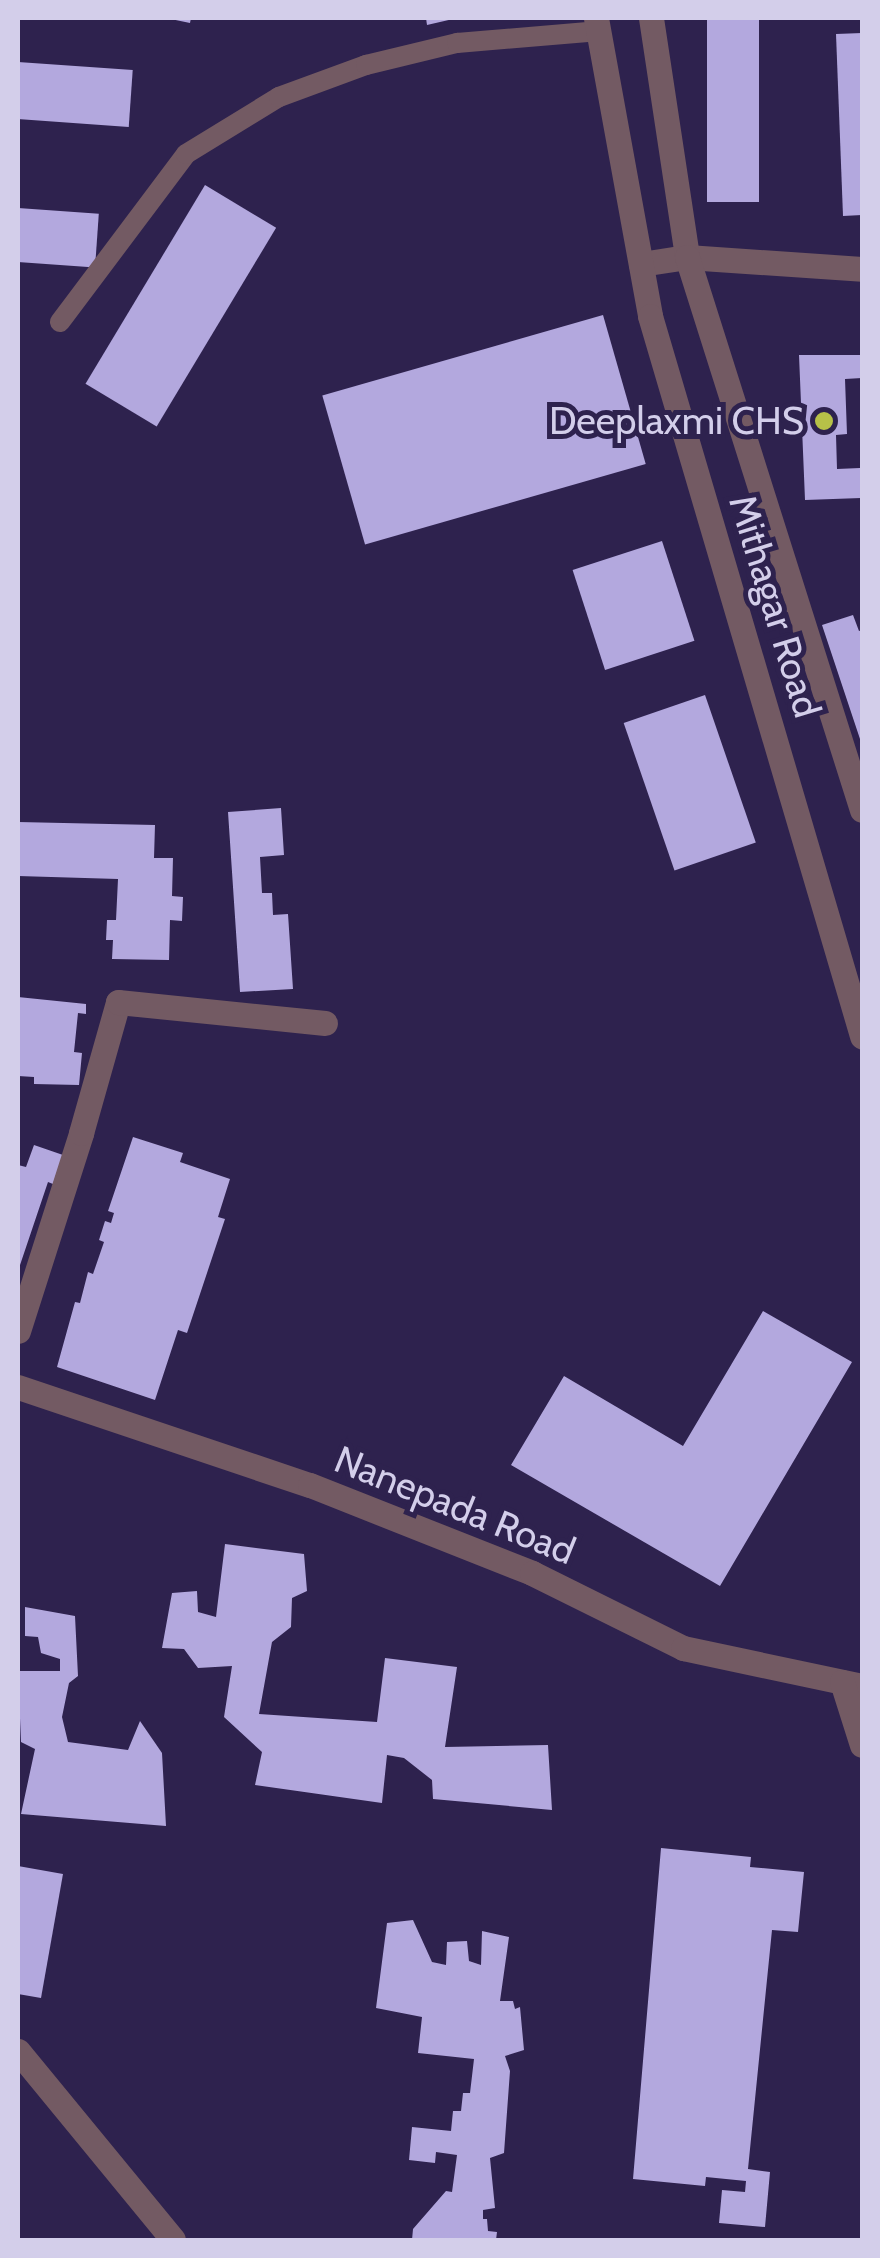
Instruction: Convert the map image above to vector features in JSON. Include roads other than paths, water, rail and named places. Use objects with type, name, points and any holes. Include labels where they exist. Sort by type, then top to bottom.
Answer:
[{"type":"street","name":"Mithagar Road","points":[[651,18],[687,257],[862,810]]},
{"type":"street","name":"Mithagar Road","points":[[598,24],[650,316],[862,1036]]},
{"type":"street","points":[[641,264],[687,257],[862,269]]},
{"type":"street","points":[[18,1331],[82,1133],[118,1002],[325,1023]]},
{"type":"street","name":"Nanepada Road","points":[[18,1387],[310,1485],[532,1573],[683,1648],[852,1684]]},
{"type":"street","points":[[852,1684],[862,1744]]},
{"type":"street","points":[[18,2051],[173,2240]]},
{"type":"lane","points":[[60,322],[186,154],[279,97],[366,65],[457,43],[598,24]]},
{"type":"place","name":"Deeplaxmi CHS","points":[[824,421]]}]
